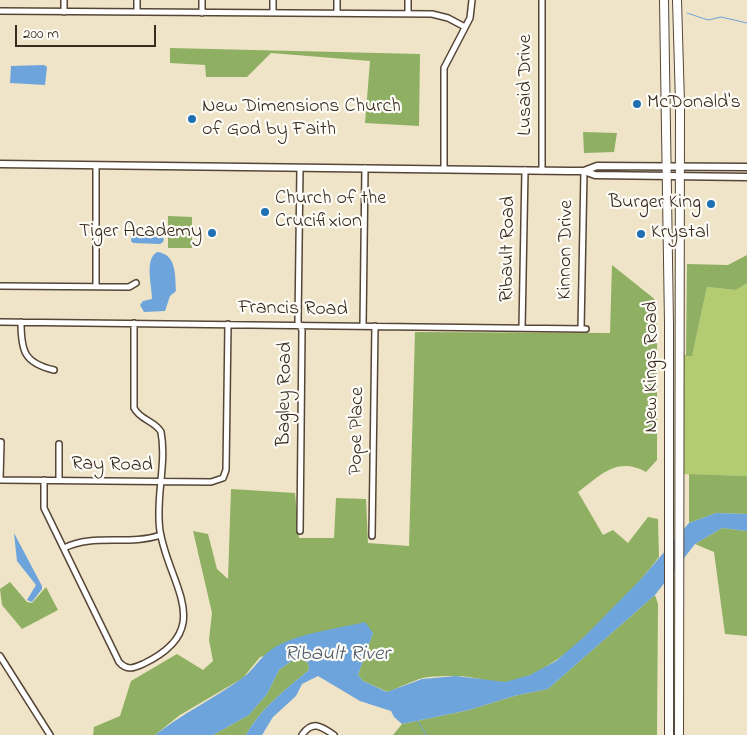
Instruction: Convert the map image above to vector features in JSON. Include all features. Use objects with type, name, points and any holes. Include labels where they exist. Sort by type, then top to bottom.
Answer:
[{"type":"highway","name":"New Kings Road","points":[[664,0],[665,176],[669,315],[669,735]]},
{"type":"highway","name":"New Kings Road","points":[[677,0],[680,62],[679,735]]},
{"type":"main road","points":[[0,164],[584,171],[595,175],[665,176],[679,172],[747,168]]},
{"type":"main road","points":[[584,171],[597,166],[665,167],[679,172],[747,176]]},
{"type":"street","points":[[64,0],[64,12]]},
{"type":"street","points":[[137,0],[137,12]]},
{"type":"street","points":[[202,0],[202,13]]},
{"type":"street","points":[[273,0],[273,13]]},
{"type":"street","points":[[337,0],[337,13]]},
{"type":"street","points":[[408,0],[408,14]]},
{"type":"street","points":[[444,170],[444,68],[472,11],[472,0]]},
{"type":"street","name":"Lusaid Drive","points":[[542,0],[542,171]]},
{"type":"street","points":[[0,11],[408,14],[440,16],[465,27]]},
{"type":"street","points":[[96,165],[96,286]]},
{"type":"street","name":"Bagley Road","points":[[300,168],[298,313],[302,330],[300,531]]},
{"type":"street","points":[[362,326],[365,168]]},
{"type":"street","name":"Ribault Road","points":[[522,328],[525,170]]},
{"type":"street","name":"Kinnon Drive","points":[[584,171],[584,329]]},
{"type":"street","points":[[0,286],[129,287],[136,283]]},
{"type":"street","name":"Francis Road","points":[[0,322],[584,329]]},
{"type":"street","points":[[21,322],[22,345],[27,357],[40,367],[54,370]]},
{"type":"street","points":[[44,480],[44,508],[120,662],[126,668],[134,668],[158,657],[170,648],[174,642],[185,612],[161,536],[161,432],[156,426],[139,416],[134,408],[134,323]]},
{"type":"street","name":"Ray Road","points":[[0,480],[211,482],[223,478],[226,470],[228,324]]},
{"type":"street","name":"Pope Place","points":[[372,536],[375,326]]},
{"type":"street","points":[[669,439],[679,439]]},
{"type":"street","points":[[0,480],[1,442]]},
{"type":"street","points":[[59,444],[59,480]]},
{"type":"street","points":[[64,548],[83,541],[140,541],[161,536]]},
{"type":"street","points":[[0,656],[50,735]]},
{"type":"street","points":[[302,735],[310,726],[315,725],[323,727],[334,735]]},
{"type":"green space","points":[[170,48],[420,54],[419,126],[365,123],[370,61],[271,53],[247,77],[206,77],[205,65],[170,63]]},
{"type":"green space","points":[[583,132],[617,133],[614,152],[584,153]]},
{"type":"green space","points":[[168,216],[192,217],[192,248],[168,248]]},
{"type":"green space","points":[[747,255],[747,283],[736,290],[707,287],[692,356],[686,356],[687,264],[728,265]]},
{"type":"green space","points":[[612,265],[657,301],[657,460],[646,472],[626,466],[610,470],[578,492],[603,535],[613,530],[628,543],[648,517],[658,519],[659,557],[611,613],[591,632],[548,666],[527,677],[500,682],[463,676],[431,677],[419,679],[388,692],[363,681],[358,675],[373,633],[260,657],[243,678],[180,715],[155,735],[93,735],[94,727],[120,716],[131,681],[177,654],[203,670],[213,661],[209,640],[212,613],[193,531],[208,534],[217,569],[228,579],[231,489],[295,493],[299,538],[334,538],[336,498],[366,499],[368,543],[409,546],[415,332],[610,333]]},
{"type":"green space","points":[[747,283],[747,476],[682,474],[682,355],[692,355],[707,287],[736,290]]},
{"type":"green space","points":[[689,474],[747,476],[747,514],[716,513],[689,523]]},
{"type":"green space","points":[[722,528],[747,531],[747,636],[725,634],[714,552],[695,544]]},
{"type":"green space","points":[[10,582],[27,602],[32,603],[46,587],[58,610],[22,629],[2,605],[0,589]]},
{"type":"green space","points":[[655,595],[658,604],[657,735],[393,735],[402,724],[469,710],[514,696],[548,689]]},
{"type":"green space","points":[[297,657],[308,663],[309,670],[266,708],[246,735],[213,735],[249,715],[267,694],[279,670]]},
{"type":"water","points":[[44,65],[47,67],[45,85],[10,83],[11,66]]},
{"type":"water","points":[[132,233],[156,233],[164,239],[160,244],[133,243],[131,241]]},
{"type":"water","points":[[157,252],[164,254],[172,261],[176,291],[170,296],[165,311],[144,312],[140,305],[143,301],[152,299],[150,267],[153,256]]},
{"type":"water","name":"Ribault River","points":[[716,513],[747,514],[747,531],[722,528],[695,544],[655,595],[548,689],[514,696],[469,710],[402,724],[394,717],[391,711],[360,701],[318,676],[302,684],[296,696],[273,717],[262,735],[246,735],[266,708],[309,670],[308,663],[297,657],[279,670],[267,694],[249,715],[213,735],[155,735],[241,679],[266,654],[277,646],[309,634],[365,622],[373,633],[358,675],[363,681],[387,692],[422,679],[456,676],[505,682],[530,675],[556,661],[585,636],[642,578],[689,523]]},
{"type":"water","points":[[14,533],[42,586],[42,589],[32,602],[27,600],[36,585],[17,561]]},
{"type":"waterway","points":[[687,13],[708,20],[721,17],[747,23]]},
{"type":"waterway","points":[[418,721],[426,735]]},
{"type":"place","name":"McDonald's","points":[[637,104]]},
{"type":"place","name":"New Dimensions Church of God by Faith","points":[[192,119]]},
{"type":"place","name":"Burger King","points":[[711,204]]},
{"type":"place","name":"Church of the Crucifixion","points":[[265,212]]},
{"type":"place","name":"Tiger Academy","points":[[212,233]]},
{"type":"place","name":"Krystal","points":[[641,234]]}]
